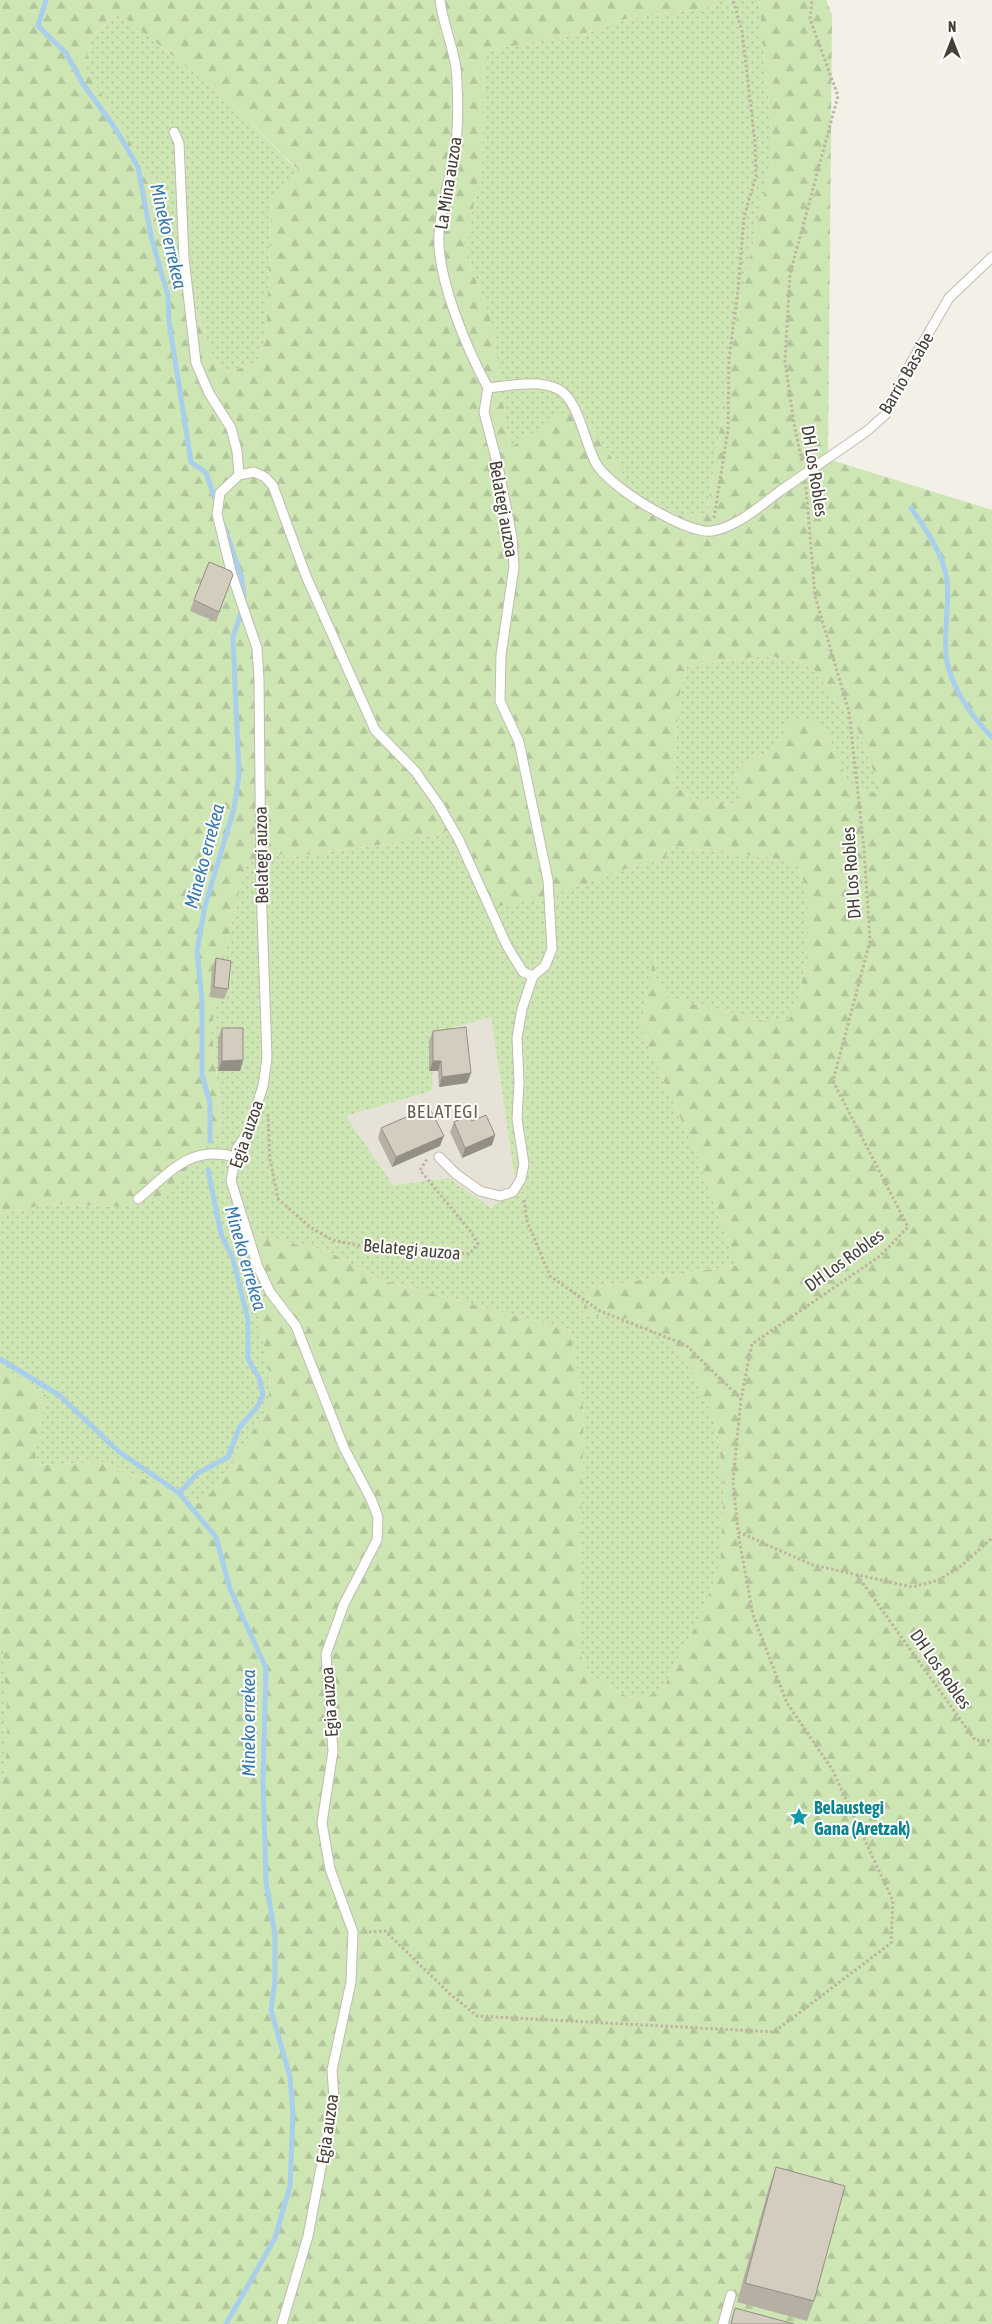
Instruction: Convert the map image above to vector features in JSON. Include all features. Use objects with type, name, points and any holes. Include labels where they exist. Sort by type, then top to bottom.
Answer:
[{"type":"lane","name":"La Mina auzoa","points":[[440,0],[458,80],[456,144],[442,204],[439,235],[441,263],[460,329],[473,360],[488,388]]},
{"type":"lane","points":[[174,132],[179,143],[184,258],[196,363],[209,393],[232,428],[237,451],[239,475],[254,472],[265,477],[273,486],[306,576],[375,730],[415,771],[439,805],[459,840],[507,946],[523,972],[533,976]]},
{"type":"lane","name":"Barrio Basabe","points":[[712,531],[740,519],[867,430],[884,415],[911,363],[949,298],[992,257]]},
{"type":"lane","points":[[488,388],[542,383],[560,389],[572,404],[597,466],[627,493],[657,512],[690,529],[712,531]]},
{"type":"lane","name":"Belategi auzoa","points":[[488,388],[484,412],[498,466],[512,537],[514,567],[501,655],[500,701],[519,742],[548,880],[552,949],[545,966],[533,976],[522,1009],[517,1038],[520,1082],[516,1118],[524,1164],[520,1179]]},
{"type":"lane","name":"Belategi auzoa","points":[[239,475],[220,493],[217,514],[232,575],[258,656],[261,876],[267,1058],[263,1086]]},
{"type":"lane","name":"Egia auzoa","points":[[263,1086],[248,1132],[237,1148],[231,1181],[258,1267],[270,1292],[296,1326],[344,1448],[372,1499],[378,1517],[377,1540],[344,1604],[326,1654],[333,1751],[322,1823],[330,1869],[353,1932],[351,1982],[332,2070],[334,2099],[330,2127],[308,2236],[282,2324]]},
{"type":"lane","points":[[138,1199],[182,1161],[201,1154],[220,1152],[236,1157]]},
{"type":"lane","points":[[438,1156],[456,1174],[480,1191],[500,1196],[512,1192],[520,1179]]},
{"type":"lane","points":[[723,2324],[731,2295]]},
{"type":"path","points":[[712,531],[721,485],[728,430],[729,359],[738,291],[744,217],[756,176],[755,142],[742,31],[733,0]]},
{"type":"path","name":"DH Los Robles","points":[[353,1932],[385,1931],[477,2016],[774,2032],[891,1943],[893,1901],[832,1770],[788,1703],[753,1614],[738,1532],[733,1481],[741,1400],[752,1344],[880,1256],[908,1227],[833,1081],[870,941],[864,849],[849,712],[815,596],[805,474],[794,424],[785,361],[790,274],[838,96],[810,19],[812,0]]},
{"type":"path","name":"Belategi auzoa","points":[[263,1086],[268,1114],[270,1159],[278,1199],[310,1227],[332,1240],[386,1250],[428,1249],[469,1254],[478,1244],[471,1232],[420,1170],[426,1159],[438,1156]]},
{"type":"path","points":[[520,1179],[527,1222],[550,1276],[600,1311],[686,1345],[741,1400]]},
{"type":"path","points":[[738,1532],[813,1565],[912,1587],[939,1580],[961,1566],[992,1538]]},
{"type":"path","name":"DH Los Robles","points":[[857,1574],[974,1740],[992,1741]]},
{"type":"shaded area","points":[[491,1017],[516,1188],[490,1208],[449,1178],[393,1185],[346,1116],[432,1091],[434,1033]]},
{"type":"green space","points":[[0,0],[736,0],[700,9],[625,19],[585,33],[484,51],[482,168],[468,231],[467,258],[490,316],[510,448],[567,410],[585,419],[639,497],[684,517],[707,513],[737,316],[771,161],[771,129],[759,0],[826,0],[832,15],[828,459],[992,510],[992,2324],[0,2324],[0,1794],[7,1747],[7,1724],[0,1605],[0,1362],[15,1376],[46,1395],[34,1465],[104,1462],[201,1504],[226,1474],[268,1406],[270,1378],[253,1288],[251,1236],[326,1250],[381,1280],[570,1330],[584,1413],[578,1650],[590,1675],[626,1696],[645,1698],[664,1687],[703,1611],[720,1564],[724,1486],[717,1429],[695,1376],[665,1334],[634,1319],[582,1315],[589,1288],[737,1265],[695,1151],[640,1028],[656,947],[655,982],[668,998],[764,1021],[789,1020],[800,994],[807,950],[807,889],[797,865],[772,858],[668,846],[666,859],[627,868],[550,897],[490,908],[488,897],[467,868],[452,830],[385,844],[284,858],[283,854],[246,863],[216,991],[212,1034],[222,1125],[181,1177],[156,1200],[125,1207],[48,1204],[0,1214]],"holes":[[[119,13],[231,102],[298,170],[272,198],[266,338],[253,364],[229,372],[212,358],[203,324],[180,274],[155,184],[85,67],[92,36]],[[761,656],[793,658],[815,671],[857,728],[882,793],[866,792],[849,784],[825,728],[804,718],[790,723],[771,751],[740,764],[736,781],[742,804],[700,802],[680,789],[672,799],[679,697],[687,666]]]},
{"type":"green space","points":[[736,0],[759,0],[771,129],[771,161],[737,316],[707,513],[684,517],[639,497],[585,419],[510,448],[490,316],[467,258],[468,231],[482,168],[484,51],[585,33],[625,19],[700,9]]},
{"type":"green space","points":[[119,13],[231,102],[298,171],[272,198],[266,338],[253,364],[229,372],[212,358],[203,324],[85,67],[92,36]]},
{"type":"green space","points":[[761,656],[793,658],[815,671],[857,728],[882,793],[866,792],[849,784],[825,728],[790,723],[771,751],[740,764],[736,781],[743,804],[700,802],[680,789],[672,800],[679,697],[687,666]]},
{"type":"green space","points":[[453,830],[627,868],[666,859],[668,846],[773,858],[797,865],[807,889],[807,950],[800,994],[789,1021],[764,1021],[668,998],[655,982],[656,951],[640,1028],[695,1151],[737,1265],[590,1288],[582,1315],[634,1319],[665,1334],[695,1376],[717,1429],[724,1486],[720,1564],[703,1611],[664,1687],[645,1698],[626,1696],[590,1675],[578,1650],[584,1413],[570,1330],[381,1280],[326,1250],[251,1236],[253,1288],[270,1378],[268,1406],[226,1474],[201,1504],[104,1462],[33,1465],[46,1395],[15,1376],[0,1362],[0,1214],[48,1204],[125,1207],[222,1125],[212,1034],[216,991],[246,863],[283,854],[284,858],[385,844]],"holes":[[[491,1017],[516,1187],[491,1208],[449,1178],[393,1185],[346,1116],[432,1091],[434,1033]]]},
{"type":"green space","points":[[0,1606],[8,1724],[7,1748],[0,1794]]},
{"type":"building","points":[[209,562],[231,571],[233,575],[219,612],[194,600]]},
{"type":"building","points":[[216,958],[231,961],[228,989],[214,987]]},
{"type":"building","points":[[466,1027],[471,1073],[442,1077],[441,1061],[433,1061],[433,1031]]},
{"type":"building","points":[[222,1028],[243,1028],[243,1060],[222,1061]]},
{"type":"building","points":[[429,1107],[444,1136],[396,1157],[381,1128]]},
{"type":"building","points":[[468,1115],[472,1121],[486,1115],[495,1135],[465,1148],[454,1122]]},
{"type":"building","points":[[776,2167],[845,2186],[814,2301],[745,2283]]},
{"type":"building","points":[[735,2308],[794,2324],[731,2324]]},
{"type":"waterway","name":"Mineko errekea","points":[[46,0],[38,26],[66,53],[83,84],[115,128],[138,167],[151,236],[168,296],[169,322],[191,462],[206,473],[216,502]]},
{"type":"waterway","points":[[911,508],[934,543],[945,571],[948,591],[946,652],[950,672],[964,702],[977,721],[992,737]]},
{"type":"waterway","name":"Mineko errekea","points":[[224,526],[241,575],[244,595]]},
{"type":"waterway","name":"Mineko errekea","points":[[210,1141],[210,1103],[202,1075],[202,1000],[197,951],[205,906],[234,809],[239,774],[233,637],[242,610]]},
{"type":"waterway","name":"Mineko errekea","points":[[179,1493],[198,1473],[228,1457],[239,1428],[258,1406],[263,1395],[259,1378],[248,1359],[248,1320],[233,1259],[221,1234],[208,1170]]},
{"type":"waterway","name":"Mineko errekea","points":[[0,1359],[59,1395],[118,1451],[179,1493],[216,1537],[230,1589],[266,1668],[263,1780],[266,1882],[275,1935],[275,1981],[271,2010],[290,2077],[293,2114],[290,2186],[275,2238],[226,2324]]},
{"type":"place","name":"Belaustegi Gana (Aretzak)","points":[[799,1817]]},
{"type":"district","name":"BELATEGI","points":[[443,1111]]}]
